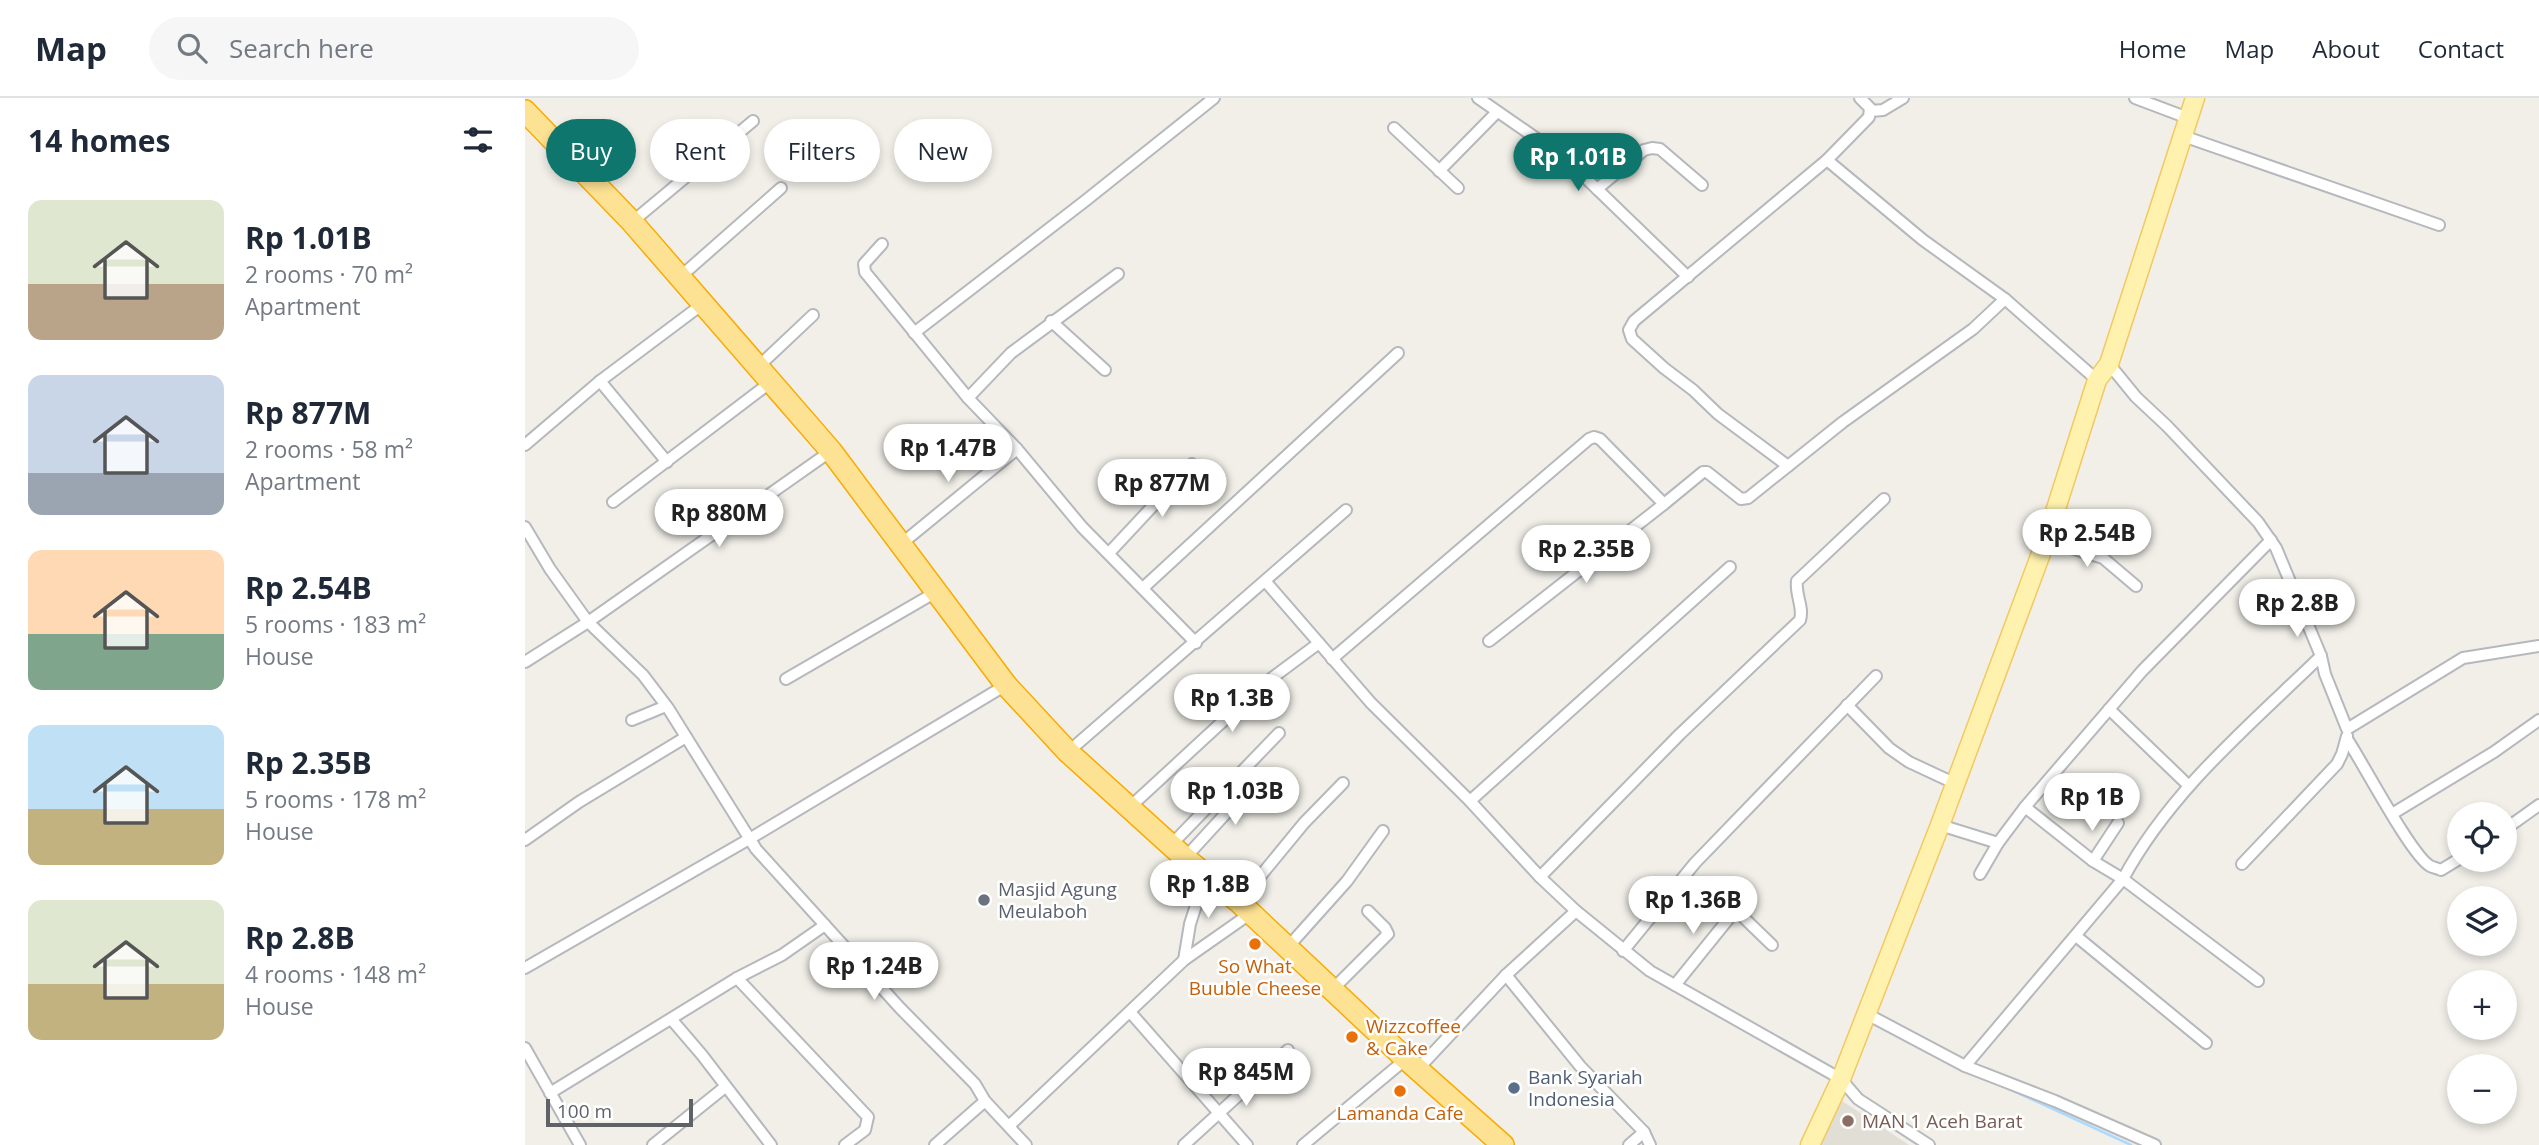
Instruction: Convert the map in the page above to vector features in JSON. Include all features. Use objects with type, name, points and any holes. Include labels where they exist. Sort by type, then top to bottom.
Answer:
[{"type":"highway","points":[[525,111],[632,222],[831,451],[1006,685],[1068,752],[1245,908],[1503,1145]]},
{"type":"main road","points":[[1810,1145],[1841,1079],[1940,825],[2046,540],[2097,380],[2109,363],[2195,98]]},
{"type":"street","points":[[914,333],[1214,98]]},
{"type":"street","points":[[1478,98],[1566,159],[1688,277]]},
{"type":"street","points":[[1788,466],[1719,414],[1632,339],[1629,330],[1634,321],[1827,160],[1869,117],[1869,105],[1860,98]]},
{"type":"street","points":[[1871,111],[1883,110],[1903,98]]},
{"type":"street","points":[[2135,98],[2185,127],[2439,225]]},
{"type":"street","points":[[1439,171],[1497,112]]},
{"type":"street","points":[[632,222],[753,121]]},
{"type":"street","points":[[1394,128],[1458,188]]},
{"type":"street","points":[[1597,189],[1644,150],[1652,148],[1660,149],[1702,185]]},
{"type":"street","points":[[1827,160],[1923,240],[2005,299],[2097,380]]},
{"type":"street","points":[[680,277],[781,188]]},
{"type":"street","points":[[882,244],[864,264],[865,272],[968,398],[1017,449],[1082,527],[1196,643]]},
{"type":"street","points":[[968,398],[1011,353],[1118,274]]},
{"type":"street","points":[[1489,642],[1703,472],[1707,472],[1741,499],[1756,493],[1843,422],[1973,329],[2005,299]]},
{"type":"street","points":[[525,445],[600,381],[704,303]]},
{"type":"street","points":[[613,502],[667,462],[764,374],[813,315]]},
{"type":"street","points":[[1051,321],[1105,370]]},
{"type":"street","points":[[1143,588],[1398,353]]},
{"type":"street","points":[[2109,363],[2136,397],[2250,513],[2271,540],[2321,656],[2347,734],[2413,846],[2430,866],[2441,870],[2447,866]]},
{"type":"street","points":[[600,381],[667,462]]},
{"type":"street","points":[[1332,659],[1588,439],[1600,439],[1664,504]]},
{"type":"street","points":[[900,545],[1017,449]]},
{"type":"street","points":[[525,662],[588,622],[831,451]]},
{"type":"street","points":[[1109,553],[1192,464]]},
{"type":"street","points":[[1540,877],[1671,743],[1800,620],[1803,613],[1796,589],[1797,581],[1884,499]]},
{"type":"street","points":[[1068,752],[1346,510]]},
{"type":"street","points":[[525,527],[550,569],[588,622],[643,675],[666,706],[756,849],[900,1008],[975,1084],[985,1101],[1026,1145]]},
{"type":"street","points":[[2046,540],[2102,558],[2136,586]]},
{"type":"street","points":[[1980,874],[1998,843],[2025,807],[2142,671],[2271,540]]},
{"type":"street","points":[[1470,801],[1730,568]]},
{"type":"street","points":[[1266,582],[1371,703],[1470,801],[1540,877],[1623,951],[1691,996],[1841,1079],[1858,1099],[1929,1145]]},
{"type":"street","points":[[786,679],[936,592]]},
{"type":"street","points":[[1130,807],[1260,687],[1319,643]]},
{"type":"street","points":[[2242,864],[2337,764],[2347,734],[2463,658],[2539,646]]},
{"type":"street","points":[[1965,1066],[2123,878],[2138,851],[2189,786],[2321,656]]},
{"type":"street","points":[[1623,951],[1695,863],[1876,676]]},
{"type":"street","points":[[525,968],[751,838],[1006,685]]},
{"type":"street","points":[[1847,705],[1889,748],[1909,762],[1954,783]]},
{"type":"street","points":[[632,720],[666,706]]},
{"type":"street","points":[[2109,709],[2189,786]]},
{"type":"street","points":[[2392,814],[2494,752],[2539,720]]},
{"type":"street","points":[[1178,851],[1279,733]]},
{"type":"street","points":[[525,840],[579,802],[686,737]]},
{"type":"street","points":[[1178,851],[1261,775]]},
{"type":"street","points":[[1010,1125],[1184,960],[1245,908],[1304,823],[1343,783]]},
{"type":"street","points":[[2517,821],[2539,805]]},
{"type":"street","points":[[2025,807],[2093,861],[2123,878],[2258,981]]},
{"type":"street","points":[[2093,861],[2118,823]]},
{"type":"street","points":[[1940,825],[1998,843]]},
{"type":"street","points":[[1288,947],[1347,881],[1383,831]]},
{"type":"street","points":[[1184,960],[1190,924],[1206,874]]},
{"type":"street","points":[[1333,989],[1388,934],[1368,911]]},
{"type":"street","points":[[1303,1145],[1412,1064],[1576,911]]},
{"type":"street","points":[[1675,985],[1734,912],[1743,917],[1772,945]]},
{"type":"street","points":[[550,1093],[737,978],[782,955],[825,925]]},
{"type":"street","points":[[2076,936],[2206,1043]]},
{"type":"street","points":[[1506,975],[1580,1066],[1644,1132],[1650,1145]]},
{"type":"street","points":[[737,978],[868,1117],[865,1130],[845,1145]]},
{"type":"street","points":[[1130,1012],[1247,1145]]},
{"type":"street","points":[[1865,1013],[1965,1066],[2155,1145]]},
{"type":"street","points":[[672,1020],[771,1145]]},
{"type":"street","points":[[525,1048],[580,1145]]},
{"type":"street","points":[[1184,1145],[1288,1050]]},
{"type":"street","points":[[655,1144],[725,1087]]},
{"type":"street","points":[[935,1145],[985,1101]]},
{"type":"street","points":[[1629,1145],[1644,1132]]},
{"type":"shaded area","name":"MAN 1 Aceh Barat","points":[[1836,1097],[1909,1145],[1814,1145]]},
{"type":"waterway","points":[[2005,1087],[2131,1145]]},
{"type":"place","name":"Masjid Agung Meulaboh","points":[[984,900]]},
{"type":"place","name":"So What Buuble Cheese","points":[[1255,944]]},
{"type":"place","name":"Wizzcoffee & Cake","points":[[1352,1037]]},
{"type":"place","name":"Bank Syariah Indonesia","points":[[1514,1088]]},
{"type":"place","name":"Lamanda Cafe","points":[[1400,1091]]},
{"type":"place","name":"MAN 1 Aceh Barat","points":[[1848,1121]]}]
